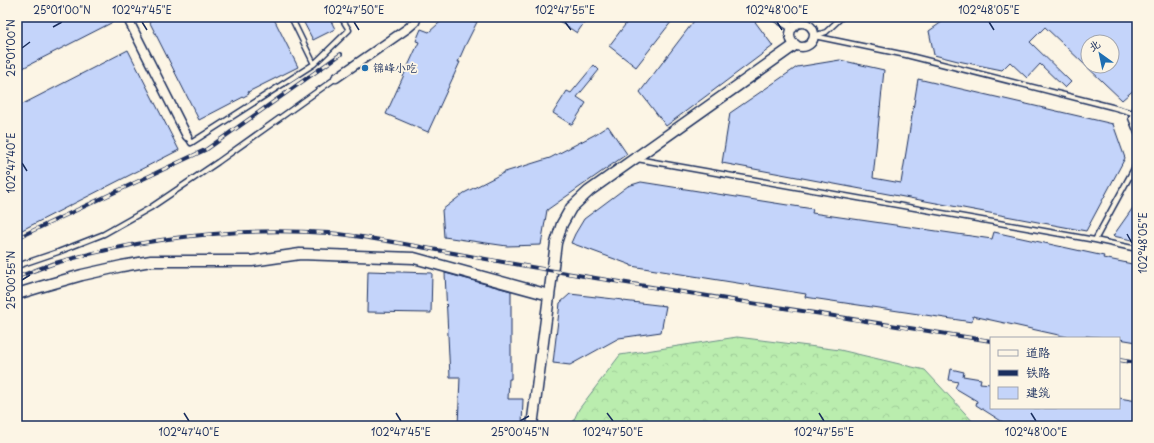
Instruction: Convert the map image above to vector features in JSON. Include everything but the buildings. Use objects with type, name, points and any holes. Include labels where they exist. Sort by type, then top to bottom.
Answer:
[{"type":"street","points":[[127,17],[187,136]]},
{"type":"street","points":[[336,78],[408,28],[415,22],[417,17]]},
{"type":"street","points":[[776,17],[793,28]]},
{"type":"street","points":[[799,24],[806,24],[812,29],[814,36],[808,45],[802,47],[795,44],[790,35],[793,28],[799,24]]},
{"type":"street","points":[[532,426],[556,243],[562,224],[571,208],[589,191],[795,44]]},
{"type":"street","points":[[17,294],[40,286],[82,275],[151,261],[252,261],[300,254],[414,258],[549,295]]},
{"type":"lane","points":[[291,17],[314,64]]},
{"type":"lane","points":[[187,136],[191,143],[314,64],[349,30],[341,17]]},
{"type":"lane","points":[[814,36],[826,32],[842,17]]},
{"type":"lane","points":[[814,36],[906,55],[1133,113]]},
{"type":"lane","points":[[17,266],[104,234],[150,208],[218,162],[336,78]]},
{"type":"lane","points":[[1137,105],[1131,118],[1137,133]]},
{"type":"lane","points":[[634,159],[1095,240],[1137,249]]},
{"type":"lane","points":[[1095,240],[1137,163]]},
{"type":"green space","points":[[737,337],[840,350],[925,370],[977,426],[571,426],[579,409],[620,355]]},
{"type":"railway","points":[[17,238],[207,149],[341,54]]},
{"type":"railway","points":[[17,277],[92,253],[159,240],[261,231],[329,233],[381,240],[589,277],[990,341]]},
{"type":"railway","points":[[1120,360],[1137,363]]},
{"type":"place","name":"锦峰小吃","points":[[365,68]]}]
